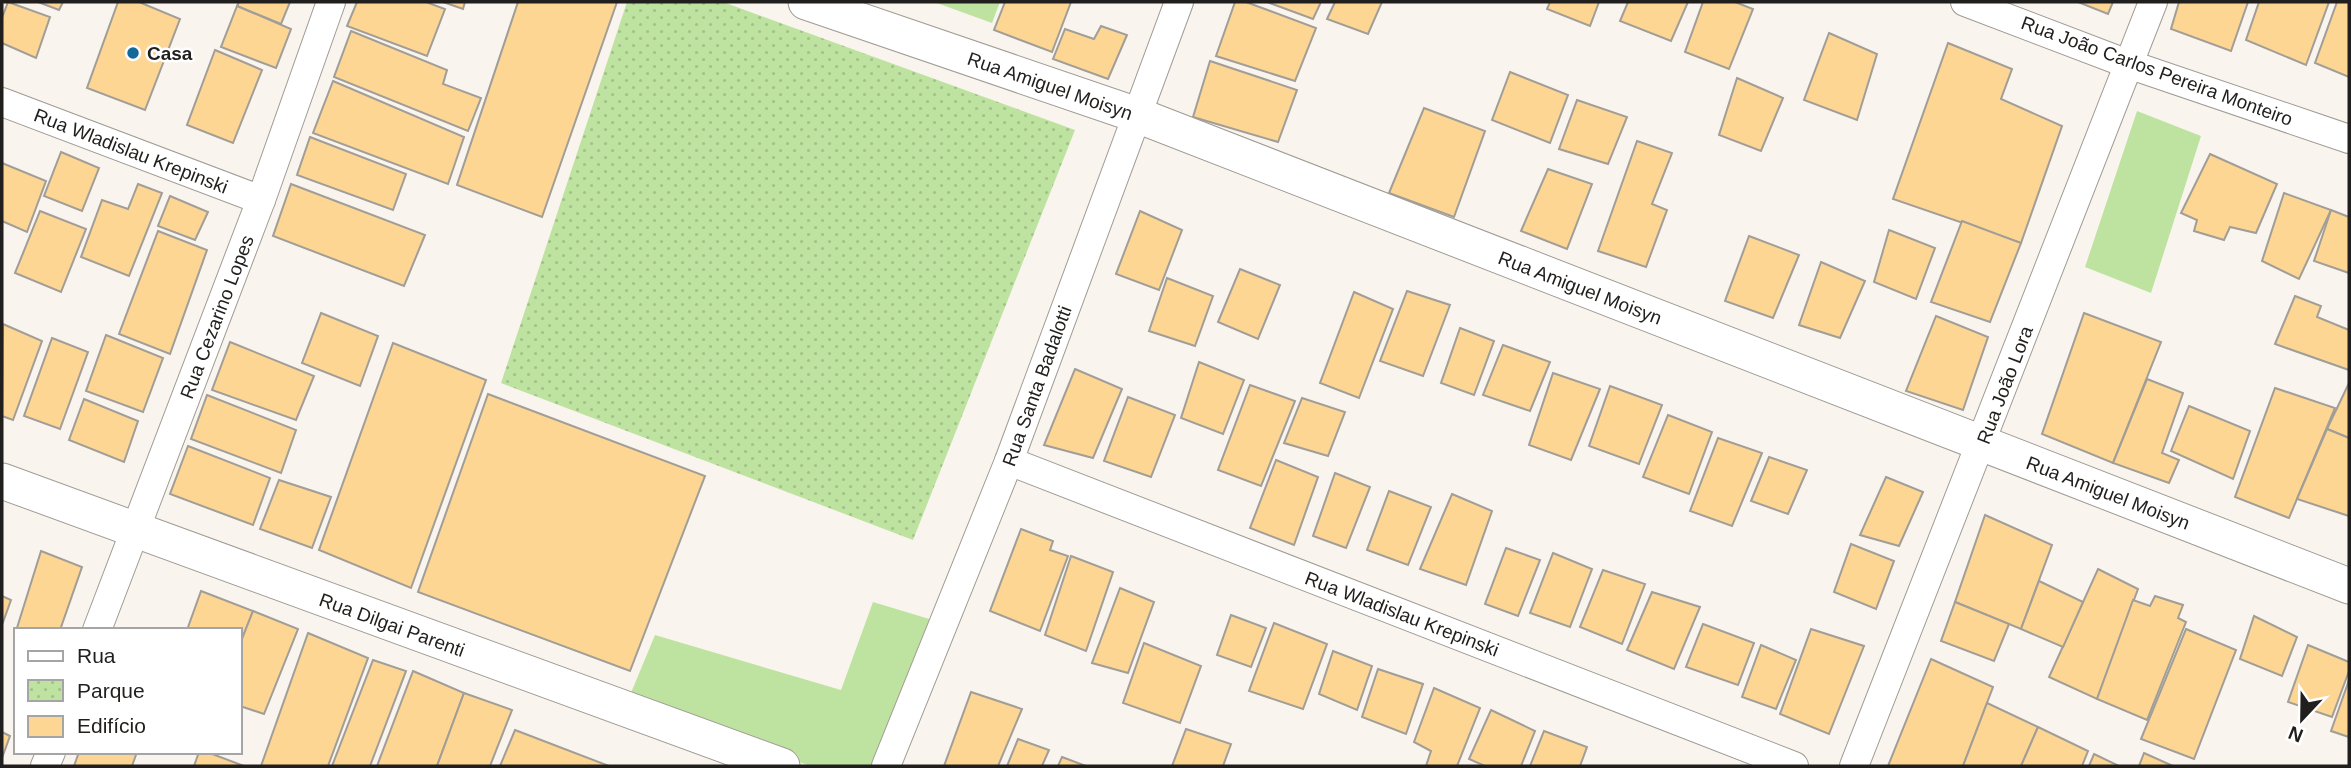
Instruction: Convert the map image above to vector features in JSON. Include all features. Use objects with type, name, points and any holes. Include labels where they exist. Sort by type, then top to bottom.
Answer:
[{"type":"street","name":"Rua Cezarino Lopes","points":[[98,628],[261,200],[331,2]]},
{"type":"street","name":"Rua Amiguel Moisyn","points":[[806,2],[1137,115],[2349,586]]},
{"type":"street","name":"Rua Santa Badalotti","points":[[886,766],[1009,461],[1179,2]]},
{"type":"street","name":"Rua João Carlos Pereira Monteiro","points":[[1965,2],[2128,64],[2349,139]]},
{"type":"street","name":"Rua João Lora","points":[[1854,766],[2153,2]]},
{"type":"street","name":"Rua Wladislau Krepinski","points":[[2,102],[261,200]]},
{"type":"street","name":"Rua Wladislau Krepinski","points":[[1009,461],[1794,766]]},
{"type":"street","name":"Rua Dilgai Parenti","points":[[2,481],[135,532],[782,766]]},
{"type":"green space","points":[[627,2],[723,2],[1075,130],[913,540],[501,383]]},
{"type":"green space","points":[[934,2],[1000,2],[992,23]]},
{"type":"green space","points":[[2137,111],[2201,136],[2151,293],[2085,267]]},
{"type":"green space","points":[[873,602],[936,621],[877,766],[810,766],[628,700],[655,635],[841,690]]},
{"type":"building","points":[[8,2],[50,17],[36,58],[2,43],[2,18]]},
{"type":"building","points":[[38,2],[63,2],[59,10]]},
{"type":"building","name":"Casa","points":[[118,2],[139,2],[180,19],[145,110],[87,88]]},
{"type":"building","name":"Casa","points":[[239,2],[290,2],[281,24],[237,6]]},
{"type":"building","points":[[357,2],[426,2],[445,9],[427,56],[347,26]]},
{"type":"building","points":[[443,2],[465,2],[463,9]]},
{"type":"building","points":[[518,2],[617,2],[542,217],[457,185]]},
{"type":"building","points":[[1005,2],[1071,2],[1052,52],[994,30]]},
{"type":"building","points":[[1235,2],[1246,2],[1316,28],[1295,81],[1216,56]]},
{"type":"building","points":[[1267,2],[1321,2],[1313,19]]},
{"type":"building","points":[[1335,2],[1382,2],[1368,34],[1327,19]]},
{"type":"building","points":[[1550,2],[1599,2],[1590,26],[1547,9]]},
{"type":"building","points":[[1628,2],[1688,2],[1671,41],[1620,21]]},
{"type":"building","points":[[1703,2],[1735,2],[1753,9],[1729,69],[1685,52]]},
{"type":"building","points":[[2078,2],[2113,2],[2108,14]]},
{"type":"building","points":[[2179,2],[2248,2],[2231,51],[2171,29]]},
{"type":"building","points":[[2259,2],[2329,2],[2306,65],[2246,40]]},
{"type":"building","points":[[2337,2],[2349,2],[2349,77],[2315,63]]},
{"type":"building","name":"Casa","points":[[237,6],[291,29],[276,68],[221,47]]},
{"type":"building","points":[[1101,26],[1127,35],[1108,79],[1053,59],[1065,29],[1094,39]]},
{"type":"building","points":[[351,31],[447,70],[443,84],[481,98],[468,131],[334,77]]},
{"type":"building","points":[[1829,33],[1877,54],[1857,120],[1804,100]]},
{"type":"building","points":[[1948,43],[2012,69],[2001,99],[2062,126],[2021,243],[1893,199]]},
{"type":"building","name":"Casa","points":[[215,50],[262,70],[233,143],[187,125]]},
{"type":"building","points":[[1210,61],[1297,90],[1278,142],[1193,117]]},
{"type":"building","points":[[1510,72],[1568,95],[1550,143],[1492,120]]},
{"type":"building","points":[[1737,78],[1783,98],[1761,151],[1719,135]]},
{"type":"building","points":[[333,81],[464,137],[448,184],[313,133]]},
{"type":"building","points":[[1577,100],[1627,117],[1608,164],[1559,149]]},
{"type":"building","points":[[1424,108],[1485,131],[1454,217],[1389,193]]},
{"type":"building","points":[[310,137],[406,174],[393,210],[297,175]]},
{"type":"building","points":[[1637,141],[1672,153],[1652,204],[1667,210],[1646,267],[1598,251]]},
{"type":"building","points":[[61,152],[99,168],[82,211],[44,196]]},
{"type":"building","points":[[2210,154],[2277,184],[2256,233],[2230,227],[2224,240],[2194,231],[2197,220],[2181,213]]},
{"type":"building","points":[[2,163],[46,181],[27,232],[2,221]]},
{"type":"building","points":[[1548,169],[1592,184],[1567,249],[1521,231]]},
{"type":"building","points":[[138,184],[162,193],[129,276],[81,257],[102,200],[128,209]]},
{"type":"building","points":[[291,184],[425,235],[404,286],[273,236]]},
{"type":"building","points":[[2284,193],[2331,210],[2299,279],[2262,261]]},
{"type":"building","points":[[170,196],[208,212],[195,240],[158,226]]},
{"type":"building","points":[[2331,210],[2349,217],[2349,273],[2314,261]]},
{"type":"building","points":[[40,211],[86,229],[61,292],[15,273]]},
{"type":"building","points":[[1140,211],[1182,230],[1159,290],[1116,274]]},
{"type":"building","points":[[1962,221],[2021,243],[1990,322],[1931,302]]},
{"type":"building","points":[[1889,230],[1935,248],[1916,299],[1874,282]]},
{"type":"building","points":[[158,231],[207,250],[170,354],[119,334]]},
{"type":"building","points":[[1749,236],[1799,255],[1773,318],[1725,301]]},
{"type":"building","points":[[1821,262],[1865,281],[1840,338],[1799,325]]},
{"type":"building","points":[[1240,269],[1280,285],[1258,339],[1218,322]]},
{"type":"building","points":[[1167,278],[1213,296],[1195,346],[1149,331]]},
{"type":"building","points":[[1407,291],[1450,305],[1423,376],[1380,361]]},
{"type":"building","points":[[1354,292],[1393,309],[1359,398],[1320,383]]},
{"type":"building","points":[[2295,296],[2321,306],[2317,317],[2349,330],[2349,370],[2275,344]]},
{"type":"building","points":[[321,313],[378,336],[360,386],[302,363]]},
{"type":"building","points":[[2084,313],[2161,342],[2113,463],[2042,434]]},
{"type":"building","points":[[1936,316],[1988,337],[1963,410],[1906,391]]},
{"type":"building","points":[[3,324],[42,341],[13,420],[2,416]]},
{"type":"building","points":[[1460,328],[1494,341],[1474,395],[1441,383]]},
{"type":"building","points":[[106,335],[163,358],[143,412],[86,391]]},
{"type":"building","points":[[52,338],[88,352],[60,429],[24,416]]},
{"type":"building","points":[[230,342],[314,376],[296,420],[212,390]]},
{"type":"building","points":[[393,343],[486,380],[411,588],[319,550]]},
{"type":"building","points":[[1503,345],[1550,362],[1530,411],[1483,395]]},
{"type":"building","points":[[1199,362],[1244,380],[1223,434],[1181,418]]},
{"type":"building","points":[[1075,369],[1122,389],[1093,458],[1044,445]]},
{"type":"building","points":[[1553,373],[1600,389],[1571,460],[1529,445]]},
{"type":"building","points":[[2147,379],[2183,393],[2162,453],[2179,460],[2169,483],[2113,463]]},
{"type":"building","points":[[2349,383],[2349,438],[2327,429]]},
{"type":"building","points":[[1250,385],[1295,401],[1261,486],[1218,470]]},
{"type":"building","points":[[1610,386],[1662,405],[1639,464],[1589,446]]},
{"type":"building","points":[[2275,388],[2335,408],[2289,518],[2235,497]]},
{"type":"building","points":[[488,394],[705,476],[630,671],[418,592]]},
{"type":"building","points":[[207,395],[296,430],[281,473],[191,439]]},
{"type":"building","points":[[1128,397],[1175,415],[1151,477],[1104,461]]},
{"type":"building","points":[[1302,398],[1345,412],[1328,456],[1284,443]]},
{"type":"building","points":[[84,399],[138,421],[124,462],[69,440]]},
{"type":"building","points":[[2189,406],[2250,431],[2233,479],[2171,451]]},
{"type":"building","points":[[1668,415],[1712,432],[1689,494],[1643,477]]},
{"type":"building","points":[[2327,429],[2349,438],[2349,516],[2297,499]]},
{"type":"building","points":[[1718,438],[1762,453],[1732,526],[1690,511]]},
{"type":"building","points":[[188,446],[270,478],[253,525],[170,494]]},
{"type":"building","points":[[1769,457],[1807,470],[1788,514],[1751,501]]},
{"type":"building","points":[[1276,460],[1318,477],[1294,545],[1250,528]]},
{"type":"building","points":[[1335,473],[1370,487],[1346,548],[1313,536]]},
{"type":"building","points":[[1886,477],[1923,492],[1899,546],[1860,535]]},
{"type":"building","points":[[279,480],[331,497],[312,548],[260,529]]},
{"type":"building","points":[[1389,491],[1431,507],[1408,565],[1367,550]]},
{"type":"building","points":[[1452,494],[1492,511],[1466,585],[1420,569]]},
{"type":"building","points":[[1985,515],[2052,545],[2021,629],[1955,602]]},
{"type":"building","points":[[1021,529],[1053,541],[1050,550],[1068,556],[1040,631],[990,611]]},
{"type":"building","points":[[1851,544],[1894,561],[1876,609],[1834,592]]},
{"type":"building","points":[[1506,548],[1540,560],[1518,616],[1485,604]]},
{"type":"building","points":[[41,551],[82,567],[61,628],[17,628]]},
{"type":"building","points":[[1553,553],[1592,569],[1570,627],[1530,613]]},
{"type":"building","points":[[1071,556],[1113,572],[1086,651],[1045,635]]},
{"type":"building","points":[[2098,569],[2138,589],[2097,699],[2049,677]]},
{"type":"building","points":[[1603,570],[1645,584],[1622,644],[1580,627]]},
{"type":"building","points":[[2039,581],[2083,602],[2063,647],[2021,629]]},
{"type":"building","points":[[1120,588],[1154,602],[1128,673],[1092,663]]},
{"type":"building","points":[[201,591],[253,611],[242,639],[242,628],[188,628]]},
{"type":"building","points":[[1652,592],[1700,607],[1674,669],[1627,650]]},
{"type":"building","points":[[2,596],[11,600],[2,625]]},
{"type":"building","points":[[2155,596],[2183,605],[2178,618],[2186,622],[2147,720],[2097,699],[2133,600],[2150,606]]},
{"type":"building","points":[[1955,602],[2009,624],[1994,661],[1941,641]]},
{"type":"building","points":[[253,611],[298,629],[264,714],[242,707],[242,639]]},
{"type":"building","points":[[1231,615],[1266,628],[1251,667],[1217,655]]},
{"type":"building","points":[[2254,616],[2297,637],[2282,676],[2240,659]]},
{"type":"building","points":[[1274,623],[1327,644],[1303,709],[1249,691]]},
{"type":"building","points":[[1703,624],[1754,643],[1738,685],[1686,667]]},
{"type":"building","points":[[1811,629],[1864,646],[1829,734],[1780,714]]},
{"type":"building","points":[[2186,629],[2236,650],[2194,759],[2141,739]]},
{"type":"building","points":[[308,633],[368,658],[328,766],[261,766]]},
{"type":"building","points":[[1144,643],[1201,666],[1180,723],[1123,703]]},
{"type":"building","points":[[1761,645],[1796,660],[1776,709],[1742,697]]},
{"type":"building","points":[[2308,645],[2349,662],[2349,671],[2332,717],[2288,702]]},
{"type":"building","points":[[1333,651],[1372,666],[1357,710],[1319,694]]},
{"type":"building","points":[[1931,659],[1993,687],[1963,766],[1888,766]]},
{"type":"building","points":[[373,660],[406,671],[370,766],[332,766]]},
{"type":"building","points":[[1378,669],[1423,684],[1406,734],[1362,717]]},
{"type":"building","points":[[413,671],[464,693],[437,766],[377,766]]},
{"type":"building","points":[[2349,680],[2349,737],[2331,731]]},
{"type":"building","points":[[1434,688],[1480,708],[1457,766],[1426,766],[1431,751],[1414,742]]},
{"type":"building","points":[[971,692],[1022,709],[998,766],[944,766]]},
{"type":"building","points":[[464,693],[512,710],[490,766],[437,766]]},
{"type":"building","points":[[1987,703],[2038,727],[2021,766],[1963,766]]},
{"type":"building","points":[[1491,710],[1535,731],[1521,766],[1485,766],[1469,759]]},
{"type":"building","points":[[2038,727],[2088,751],[2082,766],[2021,766]]},
{"type":"building","points":[[1186,729],[1231,744],[1223,766],[1172,766]]},
{"type":"building","points":[[515,730],[609,766],[500,766]]},
{"type":"building","points":[[1544,731],[1587,747],[1580,766],[1530,766]]},
{"type":"building","points":[[2,732],[10,736],[2,758]]},
{"type":"building","points":[[1018,739],[1049,750],[1042,766],[1007,766]]},
{"type":"building","points":[[2144,753],[2173,766],[2139,766]]},
{"type":"building","points":[[78,754],[136,754],[132,766],[74,766]]},
{"type":"building","points":[[198,754],[212,754],[244,766],[194,766]]},
{"type":"building","points":[[2094,754],[2119,766],[2089,766]]},
{"type":"building","points":[[1062,757],[1086,766],[1058,766]]},
{"type":"place","name":"Casa","points":[[133,53]]}]
